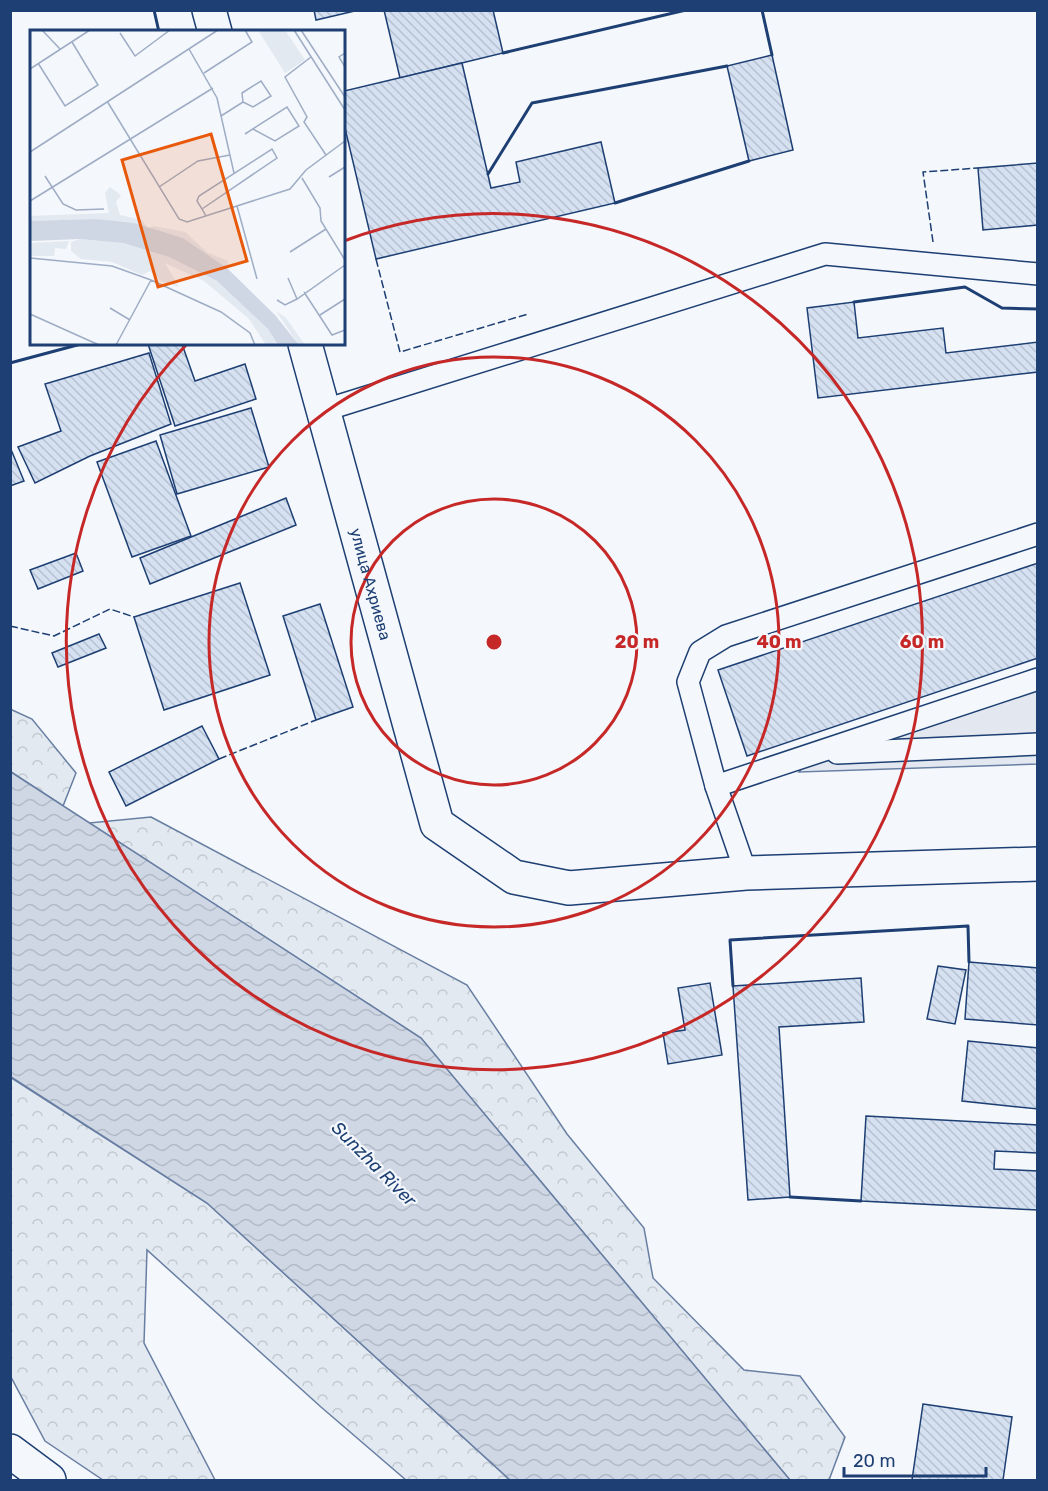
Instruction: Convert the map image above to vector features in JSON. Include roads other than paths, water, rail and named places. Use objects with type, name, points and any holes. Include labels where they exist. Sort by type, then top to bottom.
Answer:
[{"type":"street","points":[[209,10],[214,30]]},
{"type":"street","name":"улица Ахриева","points":[[305,345],[437,824],[514,877],[568,888],[746,873]]},
{"type":"street","points":[[746,873],[1038,864]]},
{"type":"street","points":[[10,1451],[49,1480]]},
{"type":"lane","points":[[325,410],[825,254],[1038,273]]},
{"type":"lane","points":[[746,873],[716,786],[688,682],[700,652],[726,636],[1038,534]]},
{"type":"lane","points":[[716,786],[1038,679]]},
{"type":"lane","points":[[813,754],[1038,744]]},
{"type":"water","name":"Sunzha River","points":[[11,772],[421,1038],[790,1480],[510,1480],[207,1203],[11,1077]]}]
